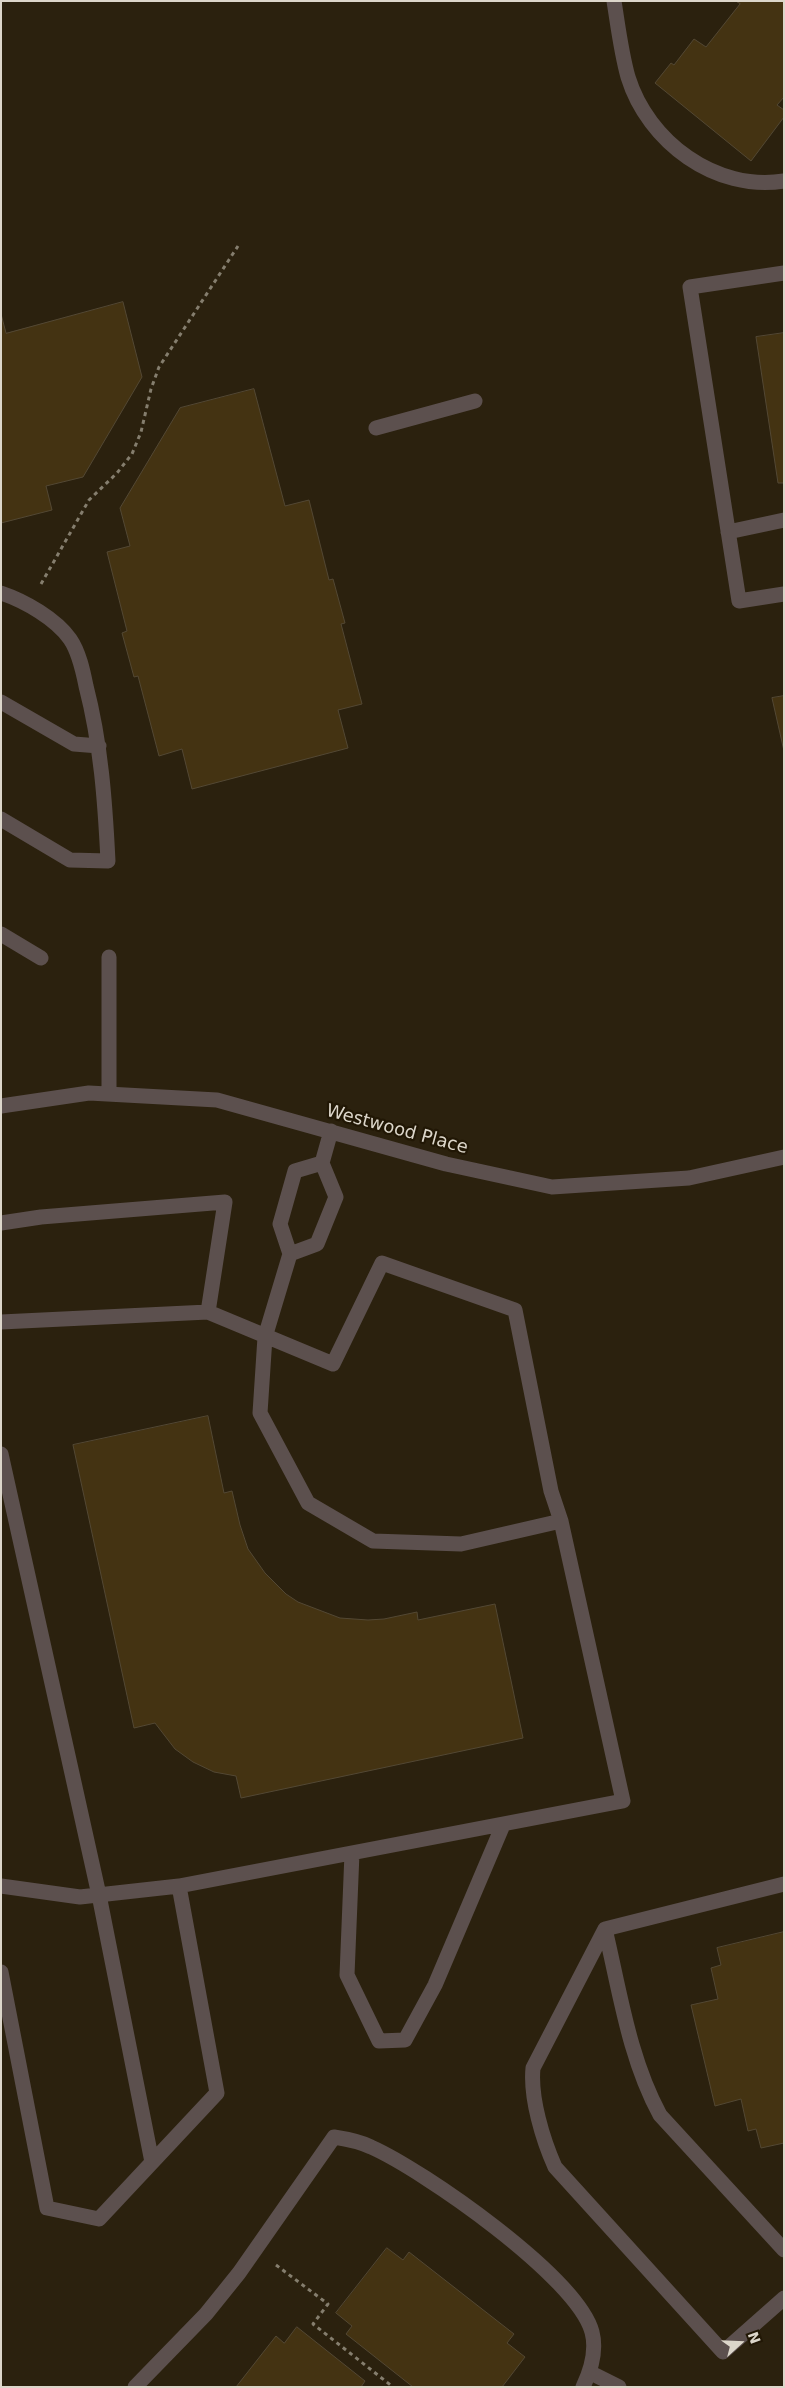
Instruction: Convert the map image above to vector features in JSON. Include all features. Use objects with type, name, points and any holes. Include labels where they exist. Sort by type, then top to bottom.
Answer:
[{"type":"street","points":[[614,1],[629,78],[641,106],[658,130],[680,151],[702,166],[725,177],[745,182],[784,181]]},
{"type":"street","points":[[784,273],[690,288],[739,601],[784,594]]},
{"type":"street","points":[[376,428],[475,401]]},
{"type":"street","points":[[728,532],[784,520]]},
{"type":"street","points":[[1,592],[29,607],[62,629],[72,641],[84,679],[100,746],[108,861],[70,860],[1,819]]},
{"type":"street","points":[[1,702],[74,744],[100,746]]},
{"type":"street","points":[[1,934],[41,958]]},
{"type":"street","points":[[109,957],[109,1094]]},
{"type":"street","name":"Westwood Place","points":[[1,1106],[89,1093],[217,1100],[446,1164],[552,1186],[689,1178],[784,1157]]},
{"type":"street","points":[[290,1254],[316,1244],[336,1197],[322,1163],[331,1132]]},
{"type":"street","points":[[322,1163],[295,1171],[280,1224],[290,1254],[265,1337],[260,1413],[308,1503],[373,1541],[461,1544],[561,1521]]},
{"type":"street","points":[[1,1223],[41,1216],[225,1202],[208,1312]]},
{"type":"street","points":[[1,1322],[208,1312],[333,1364],[382,1263],[514,1310],[551,1491],[561,1521],[623,1801],[179,1886],[80,1897],[1,1886]]},
{"type":"street","points":[[1,1454],[99,1895],[152,2162]]},
{"type":"street","points":[[352,1853],[347,1975],[379,2041],[405,2040],[435,1985],[503,1825]]},
{"type":"street","points":[[784,1884],[605,1929],[533,2068],[532,2082],[547,2148],[556,2167],[724,2352],[784,2298]]},
{"type":"street","points":[[1,1972],[48,2208],[99,2219],[217,2094],[179,1886]]},
{"type":"street","points":[[605,1929],[637,2063],[646,2089],[660,2115],[784,2250]]},
{"type":"street","points":[[135,2387],[206,2314],[255,2249],[334,2137],[370,2146],[445,2189],[482,2217],[566,2292],[592,2330],[595,2348],[590,2372],[582,2387]]},
{"type":"street","points":[[590,2372],[619,2387]]},
{"type":"path","points":[[29,607],[89,500],[117,473],[132,454],[141,432],[151,389],[159,366],[238,246]]},
{"type":"path","points":[[255,2249],[328,2304],[313,2324],[392,2386]]},
{"type":"building","points":[[736,1],[784,1],[784,97],[777,105],[784,110],[784,117],[751,161],[655,83],[671,63],[674,65],[694,39],[706,47],[740,4]]},
{"type":"building","points":[[123,302],[142,377],[83,477],[46,486],[52,510],[1,523],[1,314],[6,333]]},
{"type":"building","points":[[784,333],[784,483],[778,483],[756,337]]},
{"type":"building","points":[[254,389],[285,506],[309,500],[329,580],[333,579],[345,623],[341,624],[362,704],[338,710],[348,748],[192,789],[182,749],[159,756],[138,676],[134,677],[122,633],[127,631],[107,552],[130,546],[120,508],[180,408]]},
{"type":"building","points":[[784,696],[784,751],[772,698]]},
{"type":"building","points":[[208,1416],[224,1493],[232,1491],[248,1549],[265,1573],[286,1594],[298,1602],[340,1618],[368,1620],[384,1619],[417,1612],[418,1620],[495,1604],[523,1738],[241,1798],[236,1776],[214,1772],[193,1762],[175,1749],[155,1723],[134,1728],[73,1445]]},
{"type":"building","points":[[784,1932],[784,2143],[761,2148],[756,2129],[748,2131],[741,2099],[715,2106],[691,2005],[718,1999],[711,1968],[721,1965],[717,1948]]},
{"type":"building","points":[[387,2248],[403,2260],[409,2252],[514,2334],[507,2343],[525,2357],[502,2387],[413,2387],[346,2334],[352,2326],[336,2313]]},
{"type":"building","points":[[297,2327],[365,2381],[361,2387],[236,2387],[276,2336],[284,2343]]}]
